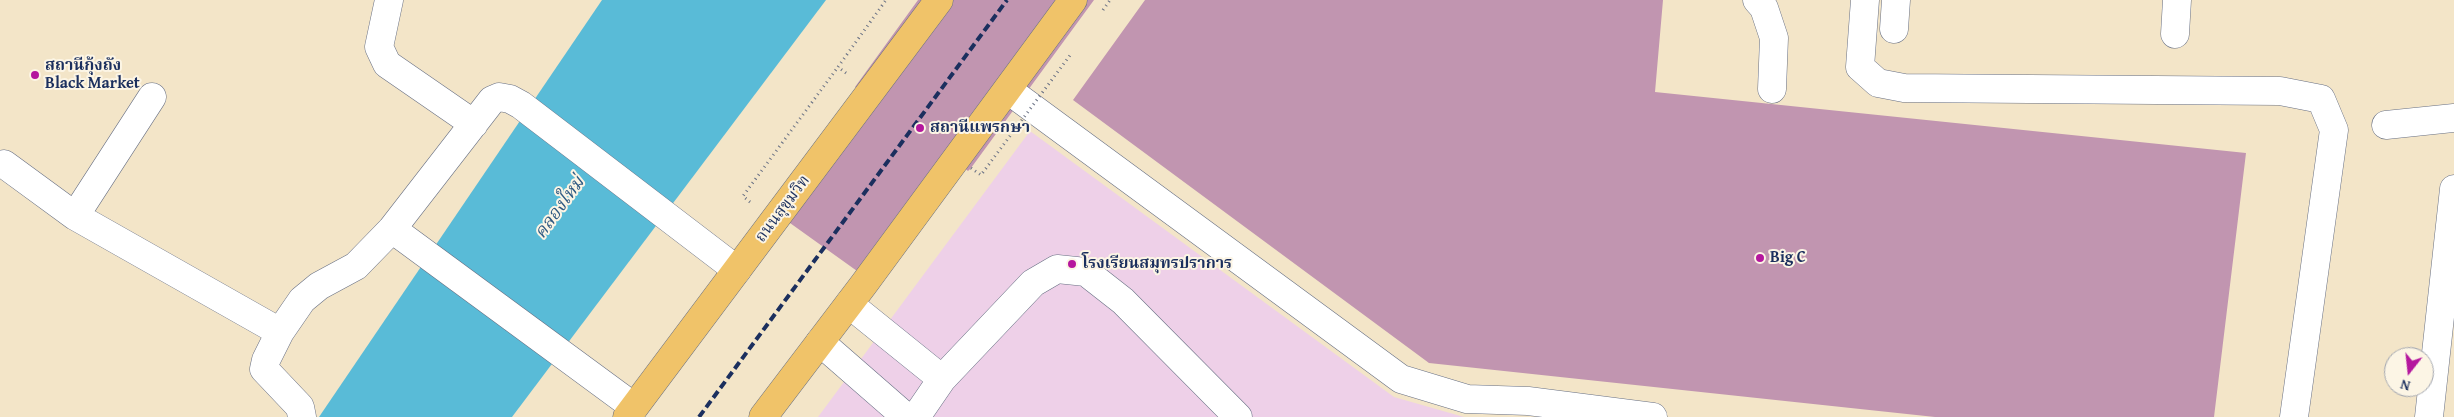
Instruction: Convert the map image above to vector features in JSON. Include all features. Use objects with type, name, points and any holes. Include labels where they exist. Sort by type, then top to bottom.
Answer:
[{"type":"highway","name":"ถนนสุขุมวิท","points":[[631,412],[939,0]]},
{"type":"highway","points":[[763,417],[849,304],[1073,0]]},
{"type":"street","points":[[389,0],[379,48],[387,64],[474,124]]},
{"type":"street","points":[[1757,0],[1764,8],[1774,38],[1772,89]]},
{"type":"street","points":[[1865,0],[1860,68],[1878,82],[1904,88],[2280,91],[2320,100],[2334,130],[2294,417]]},
{"type":"street","points":[[1894,28],[1896,0]]},
{"type":"street","points":[[2175,34],[2177,0]]},
{"type":"street","points":[[1008,90],[1401,379],[1467,399],[1528,401],[1653,417]]},
{"type":"street","points":[[75,216],[152,97]]},
{"type":"street","points":[[302,417],[300,407],[264,369],[266,360],[280,332],[302,300],[319,286],[356,266],[392,229],[492,100],[499,97],[510,99],[521,106],[737,270]]},
{"type":"street","points":[[2386,125],[2454,118]]},
{"type":"street","points":[[4,164],[75,216],[280,332]]},
{"type":"street","points":[[2429,417],[2454,189]]},
{"type":"street","points":[[392,229],[596,378],[631,412]]},
{"type":"street","points":[[916,417],[942,380],[1033,283],[1057,269],[1086,272],[1123,301],[1238,417]]},
{"type":"street","points":[[849,304],[942,380]]},
{"type":"street","points":[[820,342],[906,417]]},
{"type":"path","points":[[848,54],[886,0]]},
{"type":"path","points":[[971,168],[981,175],[1071,54]]},
{"type":"path","points":[[768,162],[838,67]]},
{"type":"shaded area","name":"โรงเรียนสมุทรปราการ","points":[[1030,131],[1394,397],[1464,417],[818,417]]},
{"type":"water","name":"คลองใหม่","points":[[602,0],[826,0],[512,417],[319,417]]},
{"type":"building","name":"สถานีแพรกษา","points":[[918,0],[1094,0],[971,168],[968,171],[958,163],[871,281],[776,213],[865,94],[855,87]]},
{"type":"building","name":"Big C","points":[[1145,0],[1663,0],[1655,92],[2246,153],[2214,417],[1935,417],[1429,363],[1073,100]]},
{"type":"railway","points":[[699,417],[1007,0]]},
{"type":"place","name":"สถานีกุ้งถัง Black Market","points":[[35,75]]},
{"type":"place","name":"สถานีแพรกษา","points":[[920,128]]},
{"type":"place","name":"Big C","points":[[1760,258]]},
{"type":"place","name":"โรงเรียนสมุทรปราการ","points":[[1072,264]]}]
